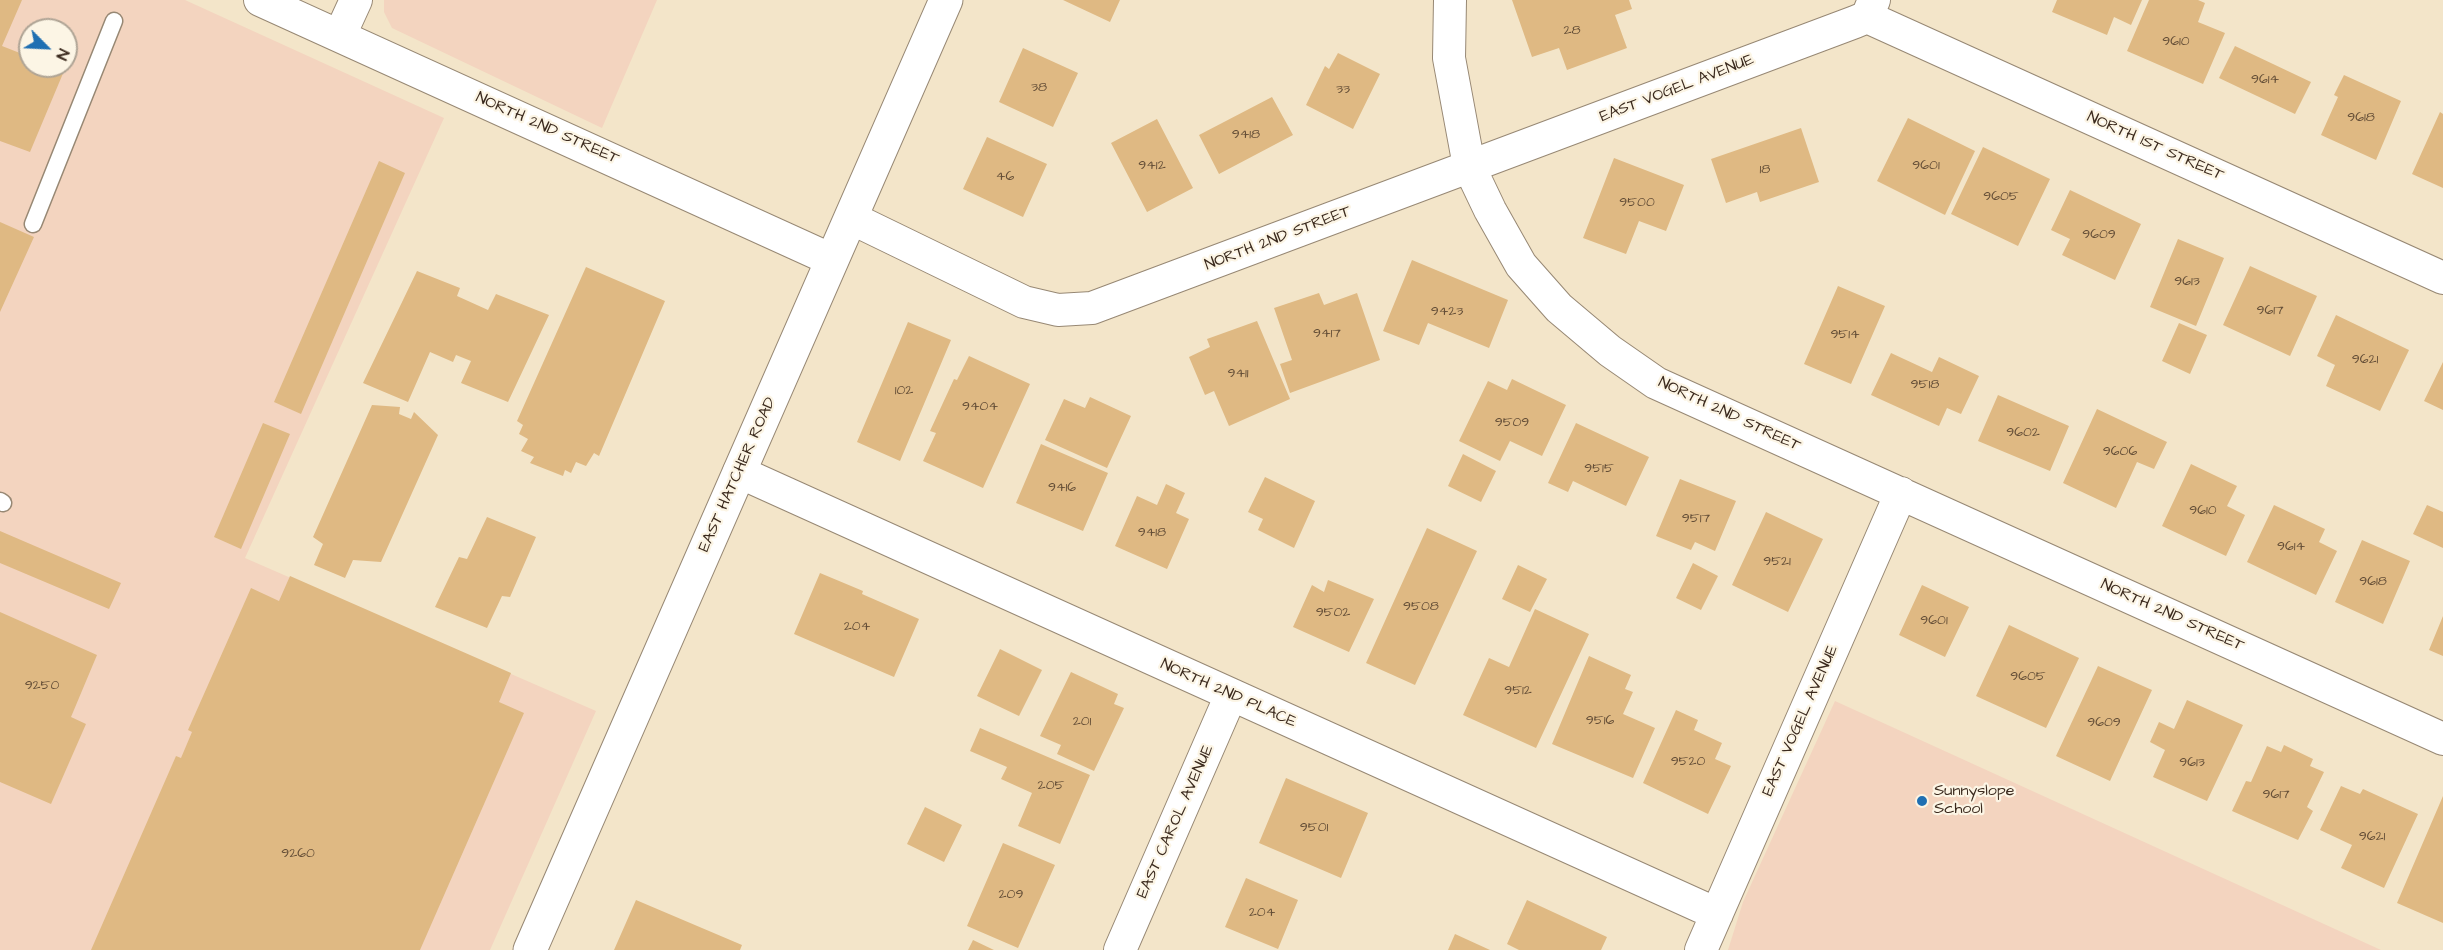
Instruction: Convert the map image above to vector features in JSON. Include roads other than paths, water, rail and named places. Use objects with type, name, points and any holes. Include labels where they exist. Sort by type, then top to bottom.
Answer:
[{"type":"street","name":"NORTH 2ND STREET","points":[[260,0],[832,260]]},
{"type":"street","points":[[340,36],[356,0]]},
{"type":"street","name":"EAST HATCHER ROAD","points":[[530,950],[946,0]]},
{"type":"street","points":[[1450,0],[1449,58],[1469,166]]},
{"type":"street","name":"EAST VOGEL AVENUE","points":[[1469,166],[1871,9]]},
{"type":"street","name":"NORTH 1ST STREET","points":[[1871,9],[2443,278]]},
{"type":"street","name":"NORTH 2ND STREET","points":[[851,218],[1024,302],[1058,310],[1092,308],[1469,166],[1490,210],[1521,265],[1559,308],[1610,351],[1656,383],[2443,739]]},
{"type":"street","name":"NORTH 2ND PLACE","points":[[739,472],[1717,914]]},
{"type":"street","name":"EAST VOGEL AVENUE","points":[[1701,950],[1901,493]]},
{"type":"street","name":"EAST CAROL AVENUE","points":[[1120,950],[1231,695]]},
{"type":"lane","points":[[33,224],[114,21]]},
{"type":"place","name":"Sunnyslope School","points":[[1922,801]]}]
